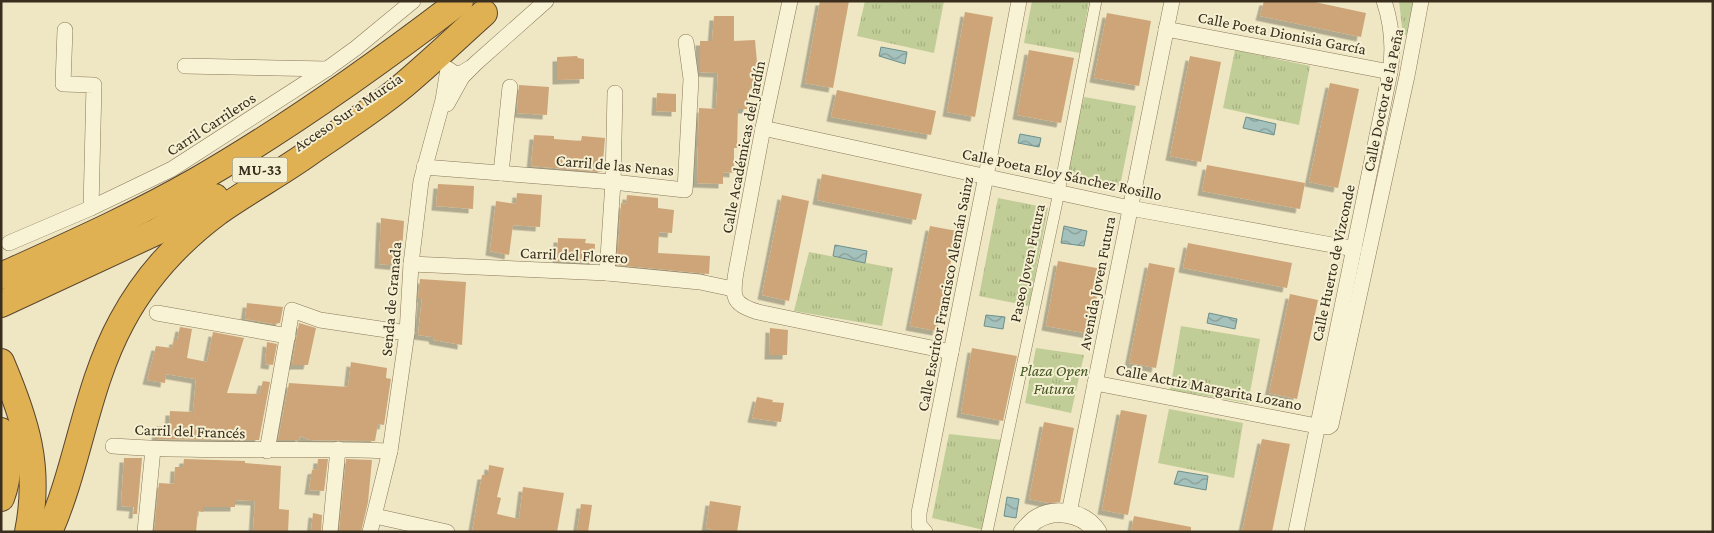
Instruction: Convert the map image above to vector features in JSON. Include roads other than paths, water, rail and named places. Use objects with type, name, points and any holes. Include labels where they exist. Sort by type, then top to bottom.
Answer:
[{"type":"highway","name":"Acceso Sur a Murcia","points":[[1,276],[99,232],[195,182],[328,98],[392,53],[460,1]]},
{"type":"highway","name":"Acceso Sur a Murcia","points":[[1,304],[158,230],[265,168],[361,105],[491,7]]},
{"type":"highway","points":[[49,532],[60,504],[112,340],[135,300],[165,260],[199,226],[304,157],[399,89],[491,7]]},
{"type":"highway","points":[[1,362],[24,418],[30,448],[34,497],[28,532]]},
{"type":"highway","points":[[1,432],[8,465],[1,498]]},
{"type":"street","name":"Carril Carrileros","points":[[9,243],[91,208],[172,170],[327,69],[356,48],[413,1]]},
{"type":"street","points":[[434,133],[454,90],[470,68],[497,42],[546,1]]},
{"type":"street","name":"Calle Académicas del Jardín","points":[[734,294],[764,128],[790,1]]},
{"type":"street","name":"Calle Escritor Francisco Alemán Sainz","points":[[925,532],[919,525],[919,513],[1019,1]]},
{"type":"street","name":"Paseo Joven Futura","points":[[987,532],[1059,192],[1096,1]]},
{"type":"street","name":"Avenida Joven Futura","points":[[1069,513],[1172,1]]},
{"type":"street","name":"Calle Huerto de Vizconde","points":[[1296,532],[1393,54],[1392,30],[1384,1]]},
{"type":"street","name":"Calle Doctor de la Peña","points":[[1317,426],[1328,427],[1332,423],[1407,76],[1421,1]]},
{"type":"street","name":"Calle Poeta Dionisia García","points":[[1166,29],[1390,72]]},
{"type":"street","points":[[65,30],[63,84],[94,85],[91,208]]},
{"type":"street","name":"Carril de las Nenas","points":[[424,167],[613,182],[686,190],[691,79],[686,42]]},
{"type":"street","points":[[185,66],[327,69]]},
{"type":"street","name":"Senda de Granada","points":[[370,532],[390,452],[407,333],[411,264],[424,167],[443,100],[448,69],[460,74],[470,68]]},
{"type":"street","points":[[501,173],[510,87]]},
{"type":"street","points":[[608,273],[615,93]]},
{"type":"street","name":"Calle Poeta Eloy Sánchez Rosillo","points":[[764,128],[1130,208],[1354,249]]},
{"type":"street","name":"Carril del Florero","points":[[411,264],[608,273],[683,280],[734,294],[740,305],[758,312],[951,352]]},
{"type":"street","name":"Carril del Francés","points":[[267,450],[292,310],[320,320],[407,333]]},
{"type":"street","points":[[157,313],[288,336]]},
{"type":"street","name":"Calle Actriz Margarita Lozano","points":[[1095,383],[1317,426]]},
{"type":"street","name":"Carril del Francés","points":[[113,446],[153,449],[338,449],[390,452]]},
{"type":"street","points":[[145,532],[153,449]]},
{"type":"street","points":[[330,532],[338,449]]},
{"type":"street","points":[[1023,532],[1035,520],[1052,513],[1069,513],[1082,518],[1097,532]]},
{"type":"street","points":[[375,516],[447,532]]},
{"type":"water","points":[[881,47],[907,52],[905,64],[879,56]]},
{"type":"water","points":[[1246,117],[1276,124],[1274,135],[1243,128]]},
{"type":"water","points":[[1020,134],[1041,138],[1039,147],[1018,143]]},
{"type":"water","points":[[1064,226],[1087,231],[1084,246],[1061,243]]},
{"type":"water","points":[[835,245],[867,251],[865,263],[833,256]]},
{"type":"water","points":[[1209,313],[1237,319],[1235,329],[1207,323]]},
{"type":"water","points":[[986,315],[1005,317],[1003,329],[984,326]]},
{"type":"water","points":[[1178,471],[1208,476],[1206,490],[1174,484]]},
{"type":"water","points":[[1007,497],[1019,499],[1016,518],[1004,516]]},
{"type":"park label","name":"Plaza Open Futura","points":[[1054,379]]}]
